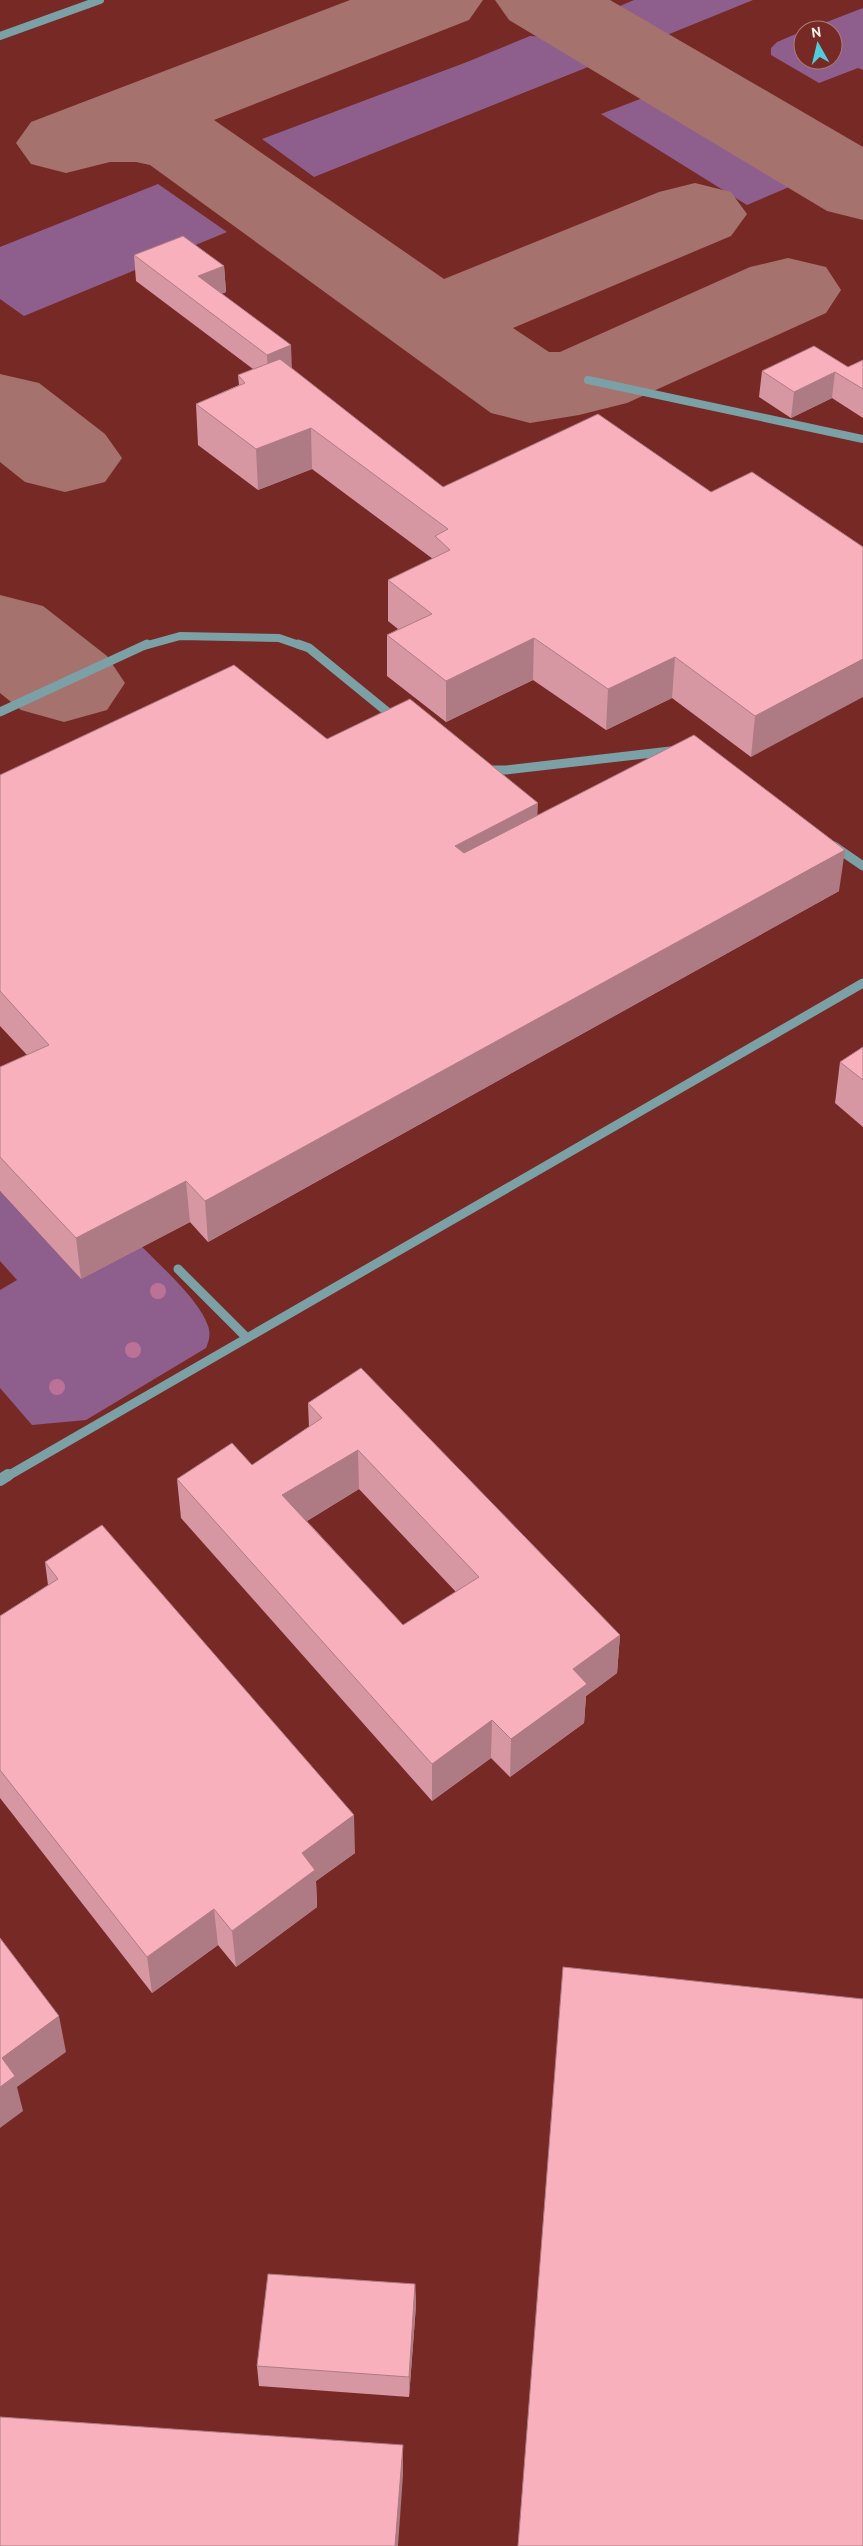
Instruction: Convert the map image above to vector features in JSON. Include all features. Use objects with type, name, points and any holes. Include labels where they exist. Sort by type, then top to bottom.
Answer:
[{"type":"lane","points":[[0,36],[100,0]]},
{"type":"lane","points":[[588,380],[863,439]]},
{"type":"lane","points":[[0,712],[152,642],[180,636],[279,638],[309,648],[407,727]]},
{"type":"lane","points":[[478,770],[506,770],[666,750],[691,750]]},
{"type":"lane","points":[[824,839],[863,866]]},
{"type":"lane","points":[[0,1480],[863,983]]},
{"type":"lane","points":[[178,1269],[246,1337]]},
{"type":"shaded area","points":[[634,0],[753,0],[662,37],[626,17],[629,16],[623,13],[620,6]]},
{"type":"shaded area","points":[[863,8],[863,70],[858,68],[819,83],[797,70],[843,70],[843,20],[832,20]]},
{"type":"shaded area","points":[[793,35],[793,68],[771,55],[771,48],[777,42]]},
{"type":"shaded area","points":[[530,36],[548,37],[593,65],[314,177],[262,139],[467,62]]},
{"type":"shaded area","points":[[648,96],[794,185],[747,205],[601,114]]},
{"type":"shaded area","points":[[158,184],[227,232],[24,316],[0,299],[0,247]]},
{"type":"shaded area","points":[[0,1191],[81,1279],[142,1247],[189,1295],[204,1316],[209,1332],[206,1348],[86,1420],[32,1425],[0,1388],[0,1290],[17,1280],[0,1261]]},
{"type":"building","points":[[183,236],[224,266],[198,276],[291,345],[267,355],[134,255]]},
{"type":"building","points":[[814,346],[848,367],[863,360],[863,389],[835,372],[794,392],[762,371]]},
{"type":"building","points":[[280,359],[443,487],[598,414],[711,492],[752,472],[863,547],[863,659],[755,716],[675,657],[608,689],[534,638],[446,681],[387,635],[432,614],[388,580],[450,550],[435,536],[448,529],[311,428],[256,449],[196,404],[245,383],[238,375]]},
{"type":"building","points":[[234,665],[327,739],[410,699],[538,803],[455,846],[464,853],[694,735],[845,850],[205,1201],[186,1181],[76,1238],[0,1157],[0,1067],[49,1045],[0,991],[0,775]]},
{"type":"building","points":[[863,1047],[863,1080],[840,1062]]},
{"type":"building","points":[[361,1368],[620,1635],[573,1669],[587,1684],[511,1739],[492,1720],[432,1764],[177,1479],[232,1443],[252,1465],[322,1418],[308,1403]],"holes":[[[358,1450],[479,1577],[403,1625],[282,1495]]]},
{"type":"building","points":[[102,1525],[354,1815],[302,1853],[315,1870],[232,1931],[214,1909],[147,1957],[0,1770],[0,1616],[58,1579],[45,1562]]},
{"type":"building","points":[[0,1938],[59,2016],[2,2058],[15,2076],[0,2087]]},
{"type":"building","points":[[563,1967],[863,1999],[863,2546],[518,2546]]},
{"type":"building","points":[[268,2274],[415,2284],[409,2377],[257,2366]]},
{"type":"building","points":[[0,2417],[403,2445],[395,2546],[0,2546]]},
{"type":"taxiway","points":[[66,143],[436,0]]},
{"type":"taxiway","points":[[542,0],[863,189]]},
{"type":"taxiway","points":[[85,136],[136,132],[161,136],[185,144],[530,390]]},
{"type":"taxiway","points":[[414,306],[438,312],[466,309],[695,214]]},
{"type":"taxiway","points":[[519,382],[554,386],[588,380],[788,290]]},
{"type":"taxiway","points":[[0,407],[65,458]]},
{"type":"taxiway","points":[[0,632],[64,683]]}]
